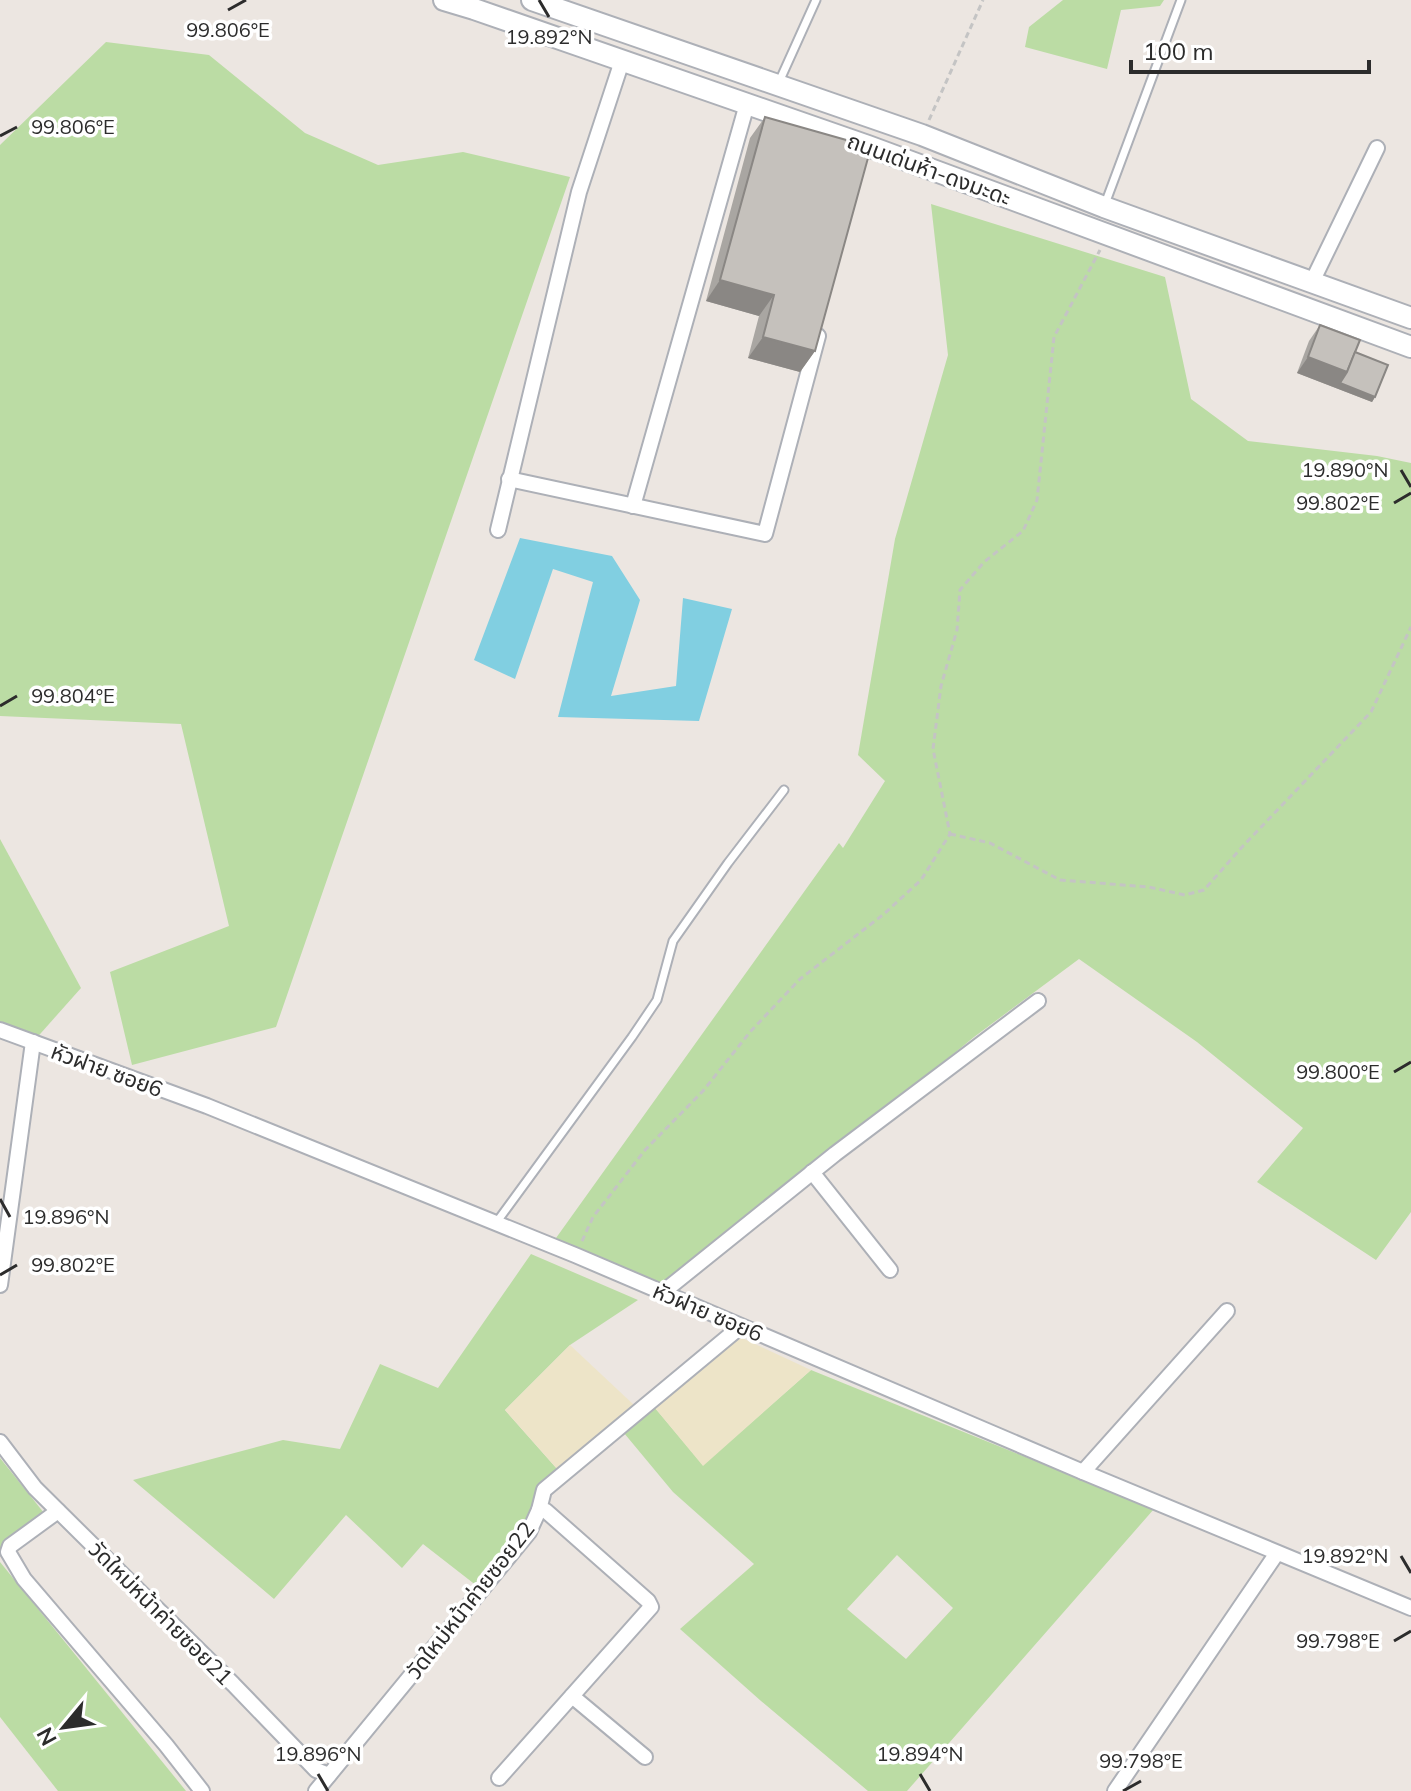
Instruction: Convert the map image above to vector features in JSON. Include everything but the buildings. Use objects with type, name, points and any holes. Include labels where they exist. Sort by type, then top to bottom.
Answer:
[{"type":"main road","name":"ถนนเด่นห้า-ดงมะดะ","points":[[444,0],[722,95],[866,154],[1107,235],[1411,347]]},
{"type":"main road","name":"ถนนเด่นห้า-ดงมะดะ","points":[[532,0],[922,135],[1104,207],[1411,318]]},
{"type":"main road","points":[[722,95],[730,69]]},
{"type":"street","points":[[498,530],[579,192],[622,61]]},
{"type":"street","points":[[633,506],[747,104]]},
{"type":"street","points":[[1312,282],[1377,148]]},
{"type":"street","points":[[509,479],[765,534],[820,329]]},
{"type":"street","points":[[662,1293],[812,1172],[1038,1001]]},
{"type":"street","name":"หัวฝาย ซอย6","points":[[0,1030],[207,1106],[575,1255],[1411,1608]]},
{"type":"street","points":[[0,1285],[33,1042]]},
{"type":"street","points":[[812,1172],[890,1270]]},
{"type":"street","points":[[1083,1472],[1227,1311]]},
{"type":"street","name":"วัดใหม่หน้าค่ายซอย22","points":[[316,1791],[529,1532],[544,1490],[740,1327]]},
{"type":"street","name":"วัดใหม่หน้าค่ายซอย21","points":[[0,1442],[35,1488],[316,1770],[329,1775]]},
{"type":"street","points":[[499,1778],[651,1607],[546,1511],[539,1510]]},
{"type":"street","points":[[58,1511],[10,1546],[8,1552],[24,1579],[202,1791]]},
{"type":"street","points":[[1115,1791],[1277,1553]]},
{"type":"street","points":[[572,1696],[645,1757]]},
{"type":"lane","points":[[777,86],[816,0]]},
{"type":"lane","points":[[1104,207],[1181,0]]},
{"type":"lane","points":[[496,1223],[657,1000],[673,941],[784,790]]},
{"type":"path","points":[[922,135],[983,0]]},
{"type":"path","points":[[575,1255],[593,1217],[645,1150],[703,1091],[750,1032],[800,979],[884,914],[921,880],[950,834],[933,749],[941,686],[957,630],[960,590],[984,562],[1023,531],[1037,500],[1054,337],[1107,235]]},
{"type":"path","points":[[950,834],[990,843],[1060,880],[1149,887],[1185,895],[1204,890],[1371,712],[1411,627]]},
{"type":"green space","points":[[1063,0],[1164,0],[1160,6],[1121,10],[1107,69],[1025,47],[1029,27]]},
{"type":"green space","points":[[106,42],[209,55],[305,133],[378,165],[463,152],[570,177],[276,1027],[132,1065],[110,972],[229,926],[181,724],[0,716],[0,145]]},
{"type":"green space","points":[[931,204],[1165,277],[1191,399],[1248,441],[1411,463],[1411,1212],[1376,1260],[1257,1182],[1303,1128],[1197,1042],[1079,959],[974,1037],[662,1293],[551,1245],[839,843],[843,848],[885,781],[858,755],[895,539],[948,355]]},
{"type":"green space","points":[[0,839],[81,988],[33,1042],[0,1030]]},
{"type":"green space","points":[[531,1254],[638,1300],[570,1345],[505,1410],[558,1470],[524,1532],[477,1586],[423,1544],[402,1568],[346,1515],[274,1599],[133,1480],[283,1440],[340,1449],[380,1364],[438,1388]]},
{"type":"green space","points":[[811,1370],[1154,1509],[907,1791],[868,1791],[680,1629],[754,1564],[673,1492],[624,1433],[655,1408],[703,1465]],"holes":[[[897,1555],[953,1608],[906,1659],[847,1609]]]},
{"type":"green space","points":[[0,1458],[44,1513],[6,1543],[0,1557]]},
{"type":"green space","points":[[0,1562],[186,1791],[58,1791],[0,1717]]},
{"type":"sand","points":[[740,1337],[811,1370],[703,1466],[655,1408]]},
{"type":"sand","points":[[570,1345],[634,1405],[558,1470],[505,1410]]},
{"type":"water","points":[[520,538],[612,556],[640,600],[611,696],[676,686],[683,598],[732,609],[699,721],[558,717],[593,582],[553,569],[515,679],[474,660]]}]
